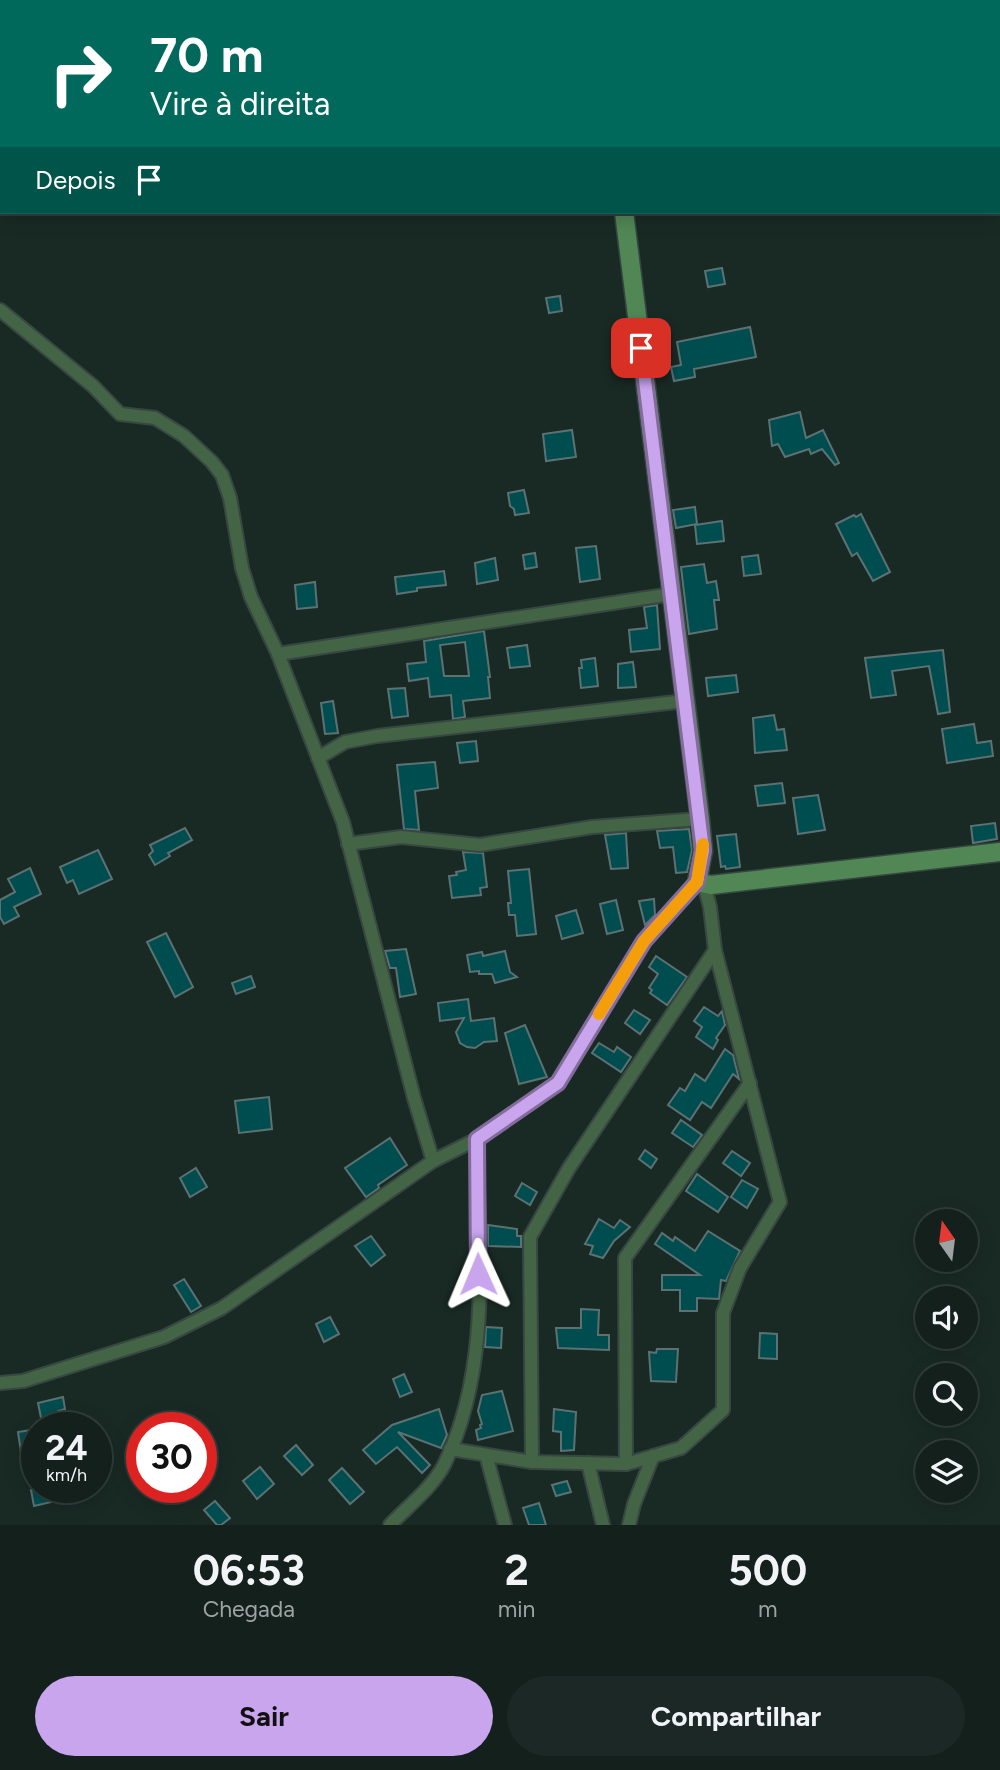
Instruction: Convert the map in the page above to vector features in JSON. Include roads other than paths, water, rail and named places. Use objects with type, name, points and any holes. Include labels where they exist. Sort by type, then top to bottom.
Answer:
[{"type":"street","points":[[450,1449],[532,1462],[626,1464],[681,1448],[723,1410],[723,1312],[740,1268],[780,1202],[715,950],[710,907],[700,883],[703,850],[700,819],[624,214]]},
{"type":"street","points":[[0,310],[93,386],[120,414],[155,418],[184,436],[222,475],[230,498],[242,568],[251,597],[278,654],[343,822],[414,1098],[433,1161]]},
{"type":"street","points":[[278,654],[672,594]]},
{"type":"street","points":[[318,758],[345,742],[377,736],[685,701]]},
{"type":"street","points":[[348,844],[401,837],[480,845],[592,827],[700,819]]},
{"type":"street","points":[[700,883],[711,885],[1000,852]]},
{"type":"street","points":[[0,1383],[23,1381],[164,1337],[222,1308],[433,1161],[477,1139],[558,1083],[644,941],[700,883]]},
{"type":"street","points":[[532,1462],[530,1237],[569,1168],[715,950]]},
{"type":"street","points":[[626,1464],[625,1258],[750,1083]]},
{"type":"street","points":[[394,1523],[436,1478],[463,1413],[479,1328],[477,1139]]},
{"type":"street","points":[[486,1455],[505,1525]]},
{"type":"street","points":[[629,1525],[634,1504],[653,1456]]},
{"type":"street","points":[[588,1463],[603,1525]]}]
